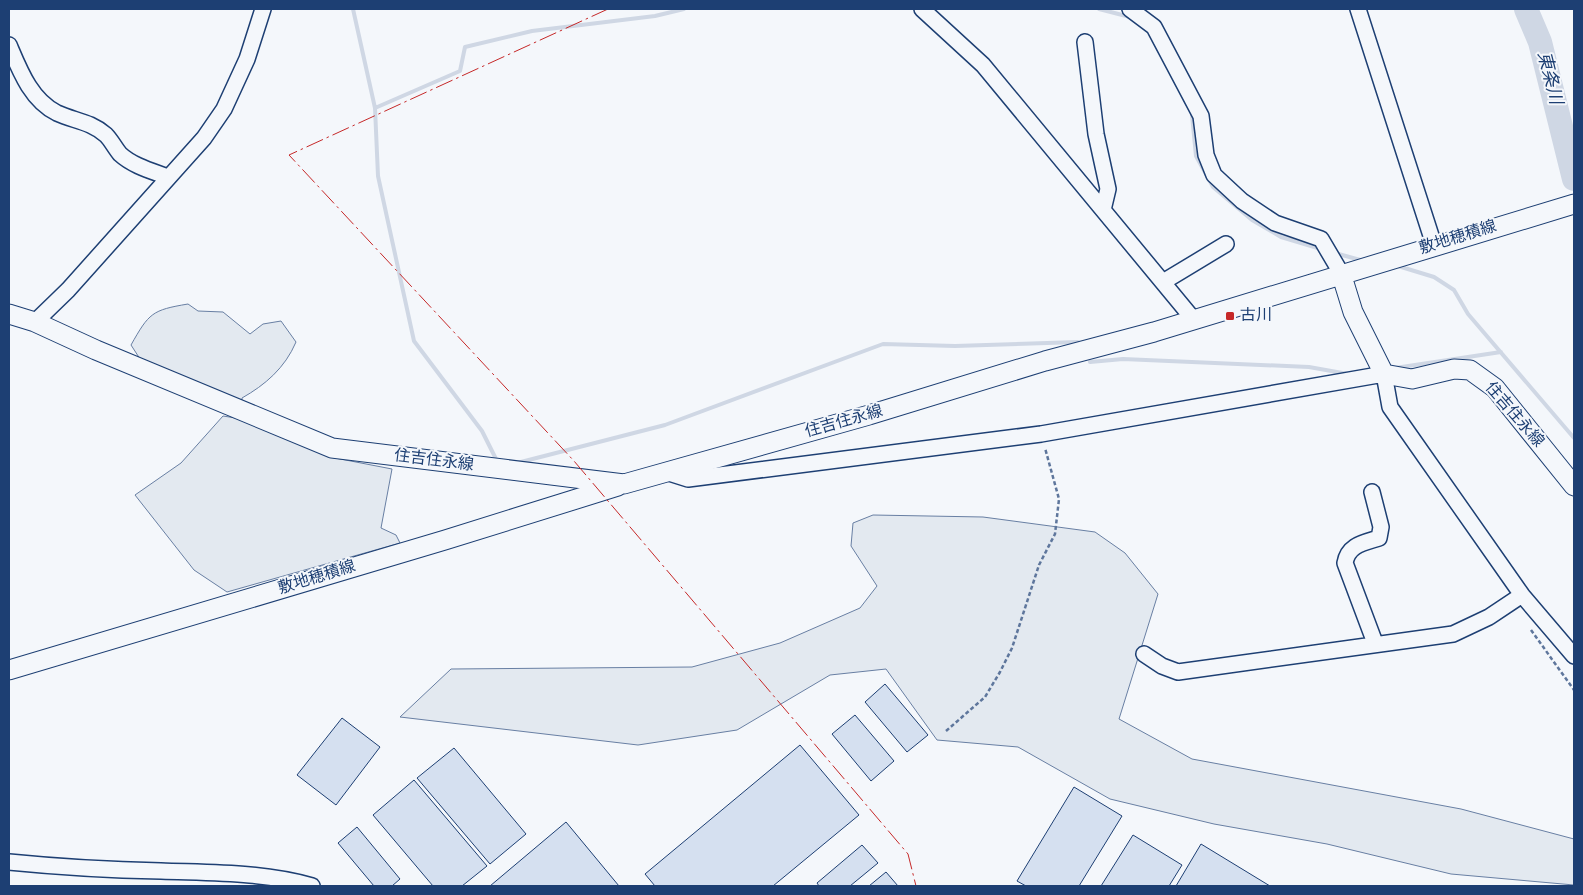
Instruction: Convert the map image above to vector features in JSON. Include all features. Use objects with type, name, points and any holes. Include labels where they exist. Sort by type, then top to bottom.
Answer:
[{"type":"main road","name":"敷地穂積線","points":[[1341,273],[1574,204]]},
{"type":"main road","name":"住吉住永線","points":[[9,314],[36,322],[96,350],[332,448],[624,484],[669,473],[1045,361],[1194,320],[1341,273]]},
{"type":"main road","points":[[1341,273],[1353,312],[1384,374]]},
{"type":"main road","name":"住吉住永線","points":[[1384,374],[1412,380],[1454,368],[1470,370],[1496,388],[1574,486]]},
{"type":"main road","name":"敷地穂積線","points":[[9,670],[446,540],[624,484]]},
{"type":"street","points":[[36,322],[68,290],[204,138],[224,109],[248,60],[263,9]]},
{"type":"street","points":[[922,9],[982,65],[1194,320]]},
{"type":"street","points":[[1130,9],[1154,26],[1201,116],[1206,155],[1214,175],[1242,201],[1275,223],[1321,240],[1341,273]]},
{"type":"street","points":[[1358,9],[1434,245]]},
{"type":"street","points":[[1085,42],[1096,134],[1108,190],[1103,210]]},
{"type":"street","points":[[9,45],[20,72],[36,98],[57,113],[80,119],[106,136],[120,154],[139,167],[168,177]]},
{"type":"street","points":[[1163,282],[1226,244]]},
{"type":"street","points":[[669,473],[688,479],[1041,434],[1384,374],[1390,407],[1522,595],[1574,656]]},
{"type":"street","points":[[1372,492],[1381,527],[1379,538],[1354,546],[1346,554],[1345,563],[1375,643]]},
{"type":"street","points":[[1144,654],[1178,672],[1375,643],[1452,634],[1489,617],[1522,595]]},
{"type":"street","points":[[9,862],[140,871],[239,874],[290,880],[312,886]]},
{"type":"path","points":[[946,731],[985,697],[1000,672],[1012,648],[1039,565],[1055,534],[1060,499],[1041,434]]},
{"type":"path","points":[[1528,624],[1574,690]]},
{"type":"shaded area","points":[[188,304],[198,311],[223,312],[250,334],[263,324],[281,321],[296,342],[286,360],[274,375],[242,398],[242,404],[142,362],[131,345],[142,326],[153,315],[166,308]]},
{"type":"shaded area","points":[[223,416],[242,419],[330,457],[392,469],[381,528],[396,535],[400,543],[227,592],[194,570],[135,495],[181,463]]},
{"type":"shaded area","points":[[873,515],[983,517],[1095,532],[1125,553],[1158,594],[1119,719],[1192,759],[1461,809],[1574,839],[1574,885],[1451,874],[1327,844],[1214,824],[1110,799],[1018,747],[937,740],[886,669],[830,675],[737,730],[638,745],[400,717],[451,669],[692,667],[780,643],[860,608],[877,586],[851,546],[853,523]]},
{"type":"building","points":[[885,684],[928,735],[907,752],[865,702]]},
{"type":"building","points":[[855,715],[894,761],[871,781],[832,734]]},
{"type":"building","points":[[342,718],[380,747],[336,805],[297,775]]},
{"type":"building","points":[[800,745],[859,815],[773,886],[655,886],[645,874]]},
{"type":"building","points":[[454,748],[526,834],[490,864],[417,778]]},
{"type":"building","points":[[414,780],[487,866],[462,886],[433,886],[373,815]]},
{"type":"building","points":[[1074,787],[1122,816],[1079,886],[1026,886],[1017,881]]},
{"type":"building","points":[[566,822],[619,886],[490,886]]},
{"type":"building","points":[[357,827],[400,879],[392,886],[374,886],[338,843]]},
{"type":"building","points":[[1133,835],[1182,865],[1169,886],[1101,886]]},
{"type":"building","points":[[1201,844],[1270,886],[1176,886]]},
{"type":"building","points":[[862,845],[878,863],[850,886],[819,886],[817,883]]},
{"type":"building","points":[[886,872],[898,886],[869,886]]},
{"type":"waterway","points":[[353,9],[375,108],[378,176],[414,341],[482,431],[497,461]]},
{"type":"waterway","points":[[375,108],[460,71],[465,47],[532,31],[655,16],[684,9]]},
{"type":"waterway","points":[[1099,9],[1130,17]]},
{"type":"waterway","name":"東条川","points":[[1526,9],[1540,42],[1574,179]]},
{"type":"waterway","points":[[1192,115],[1196,156],[1213,187],[1252,220],[1281,237],[1321,249]]},
{"type":"waterway","points":[[1335,253],[1364,261]]},
{"type":"waterway","points":[[1398,266],[1434,277],[1454,290],[1468,314],[1574,438]]},
{"type":"waterway","points":[[517,463],[665,425],[883,344],[955,346],[1078,342]]},
{"type":"waterway","points":[[1395,368],[1501,352]]},
{"type":"waterway","points":[[1090,362],[1123,359],[1309,367],[1348,374]]},
{"type":"power","points":[[608,9],[289,155],[574,461],[908,854],[916,886]]},
{"type":"place","name":"古川","points":[[1230,316]]}]
